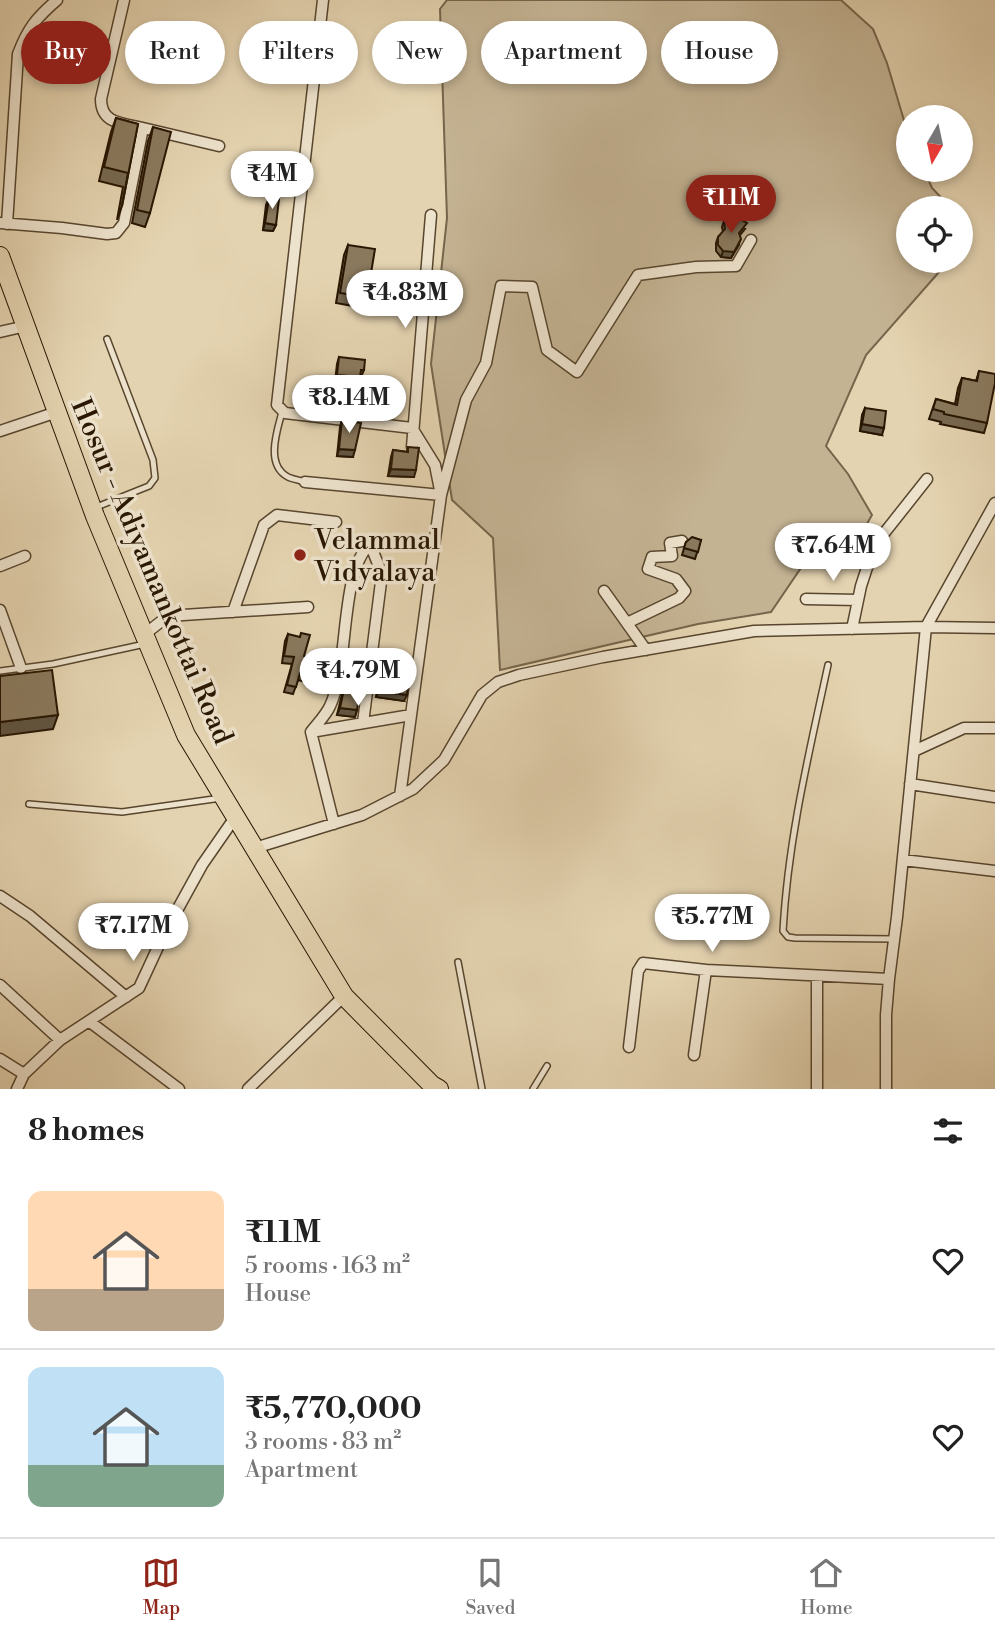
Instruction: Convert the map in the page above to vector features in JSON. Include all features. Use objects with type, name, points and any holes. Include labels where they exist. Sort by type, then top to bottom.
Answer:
[{"type":"highway","name":"Hosur - Adiyamankottai Road","points":[[0,256],[93,509],[186,735],[344,996],[439,1089]]},
{"type":"street","points":[[57,0],[33,22],[18,54],[4,224],[116,233],[124,223],[143,128]]},
{"type":"street","points":[[124,0],[101,99],[103,114],[110,121],[219,146]]},
{"type":"street","points":[[323,0],[276,405],[282,412],[412,428]]},
{"type":"street","points":[[412,447],[431,215]]},
{"type":"street","points":[[400,796],[441,495],[466,400],[486,363],[501,286],[531,287],[547,350],[577,372],[638,275],[696,267],[736,266],[751,240]]},
{"type":"street","points":[[0,332],[26,326]]},
{"type":"street","points":[[0,431],[57,412]]},
{"type":"street","points":[[412,428],[435,464],[441,495]]},
{"type":"street","points":[[852,629],[874,546],[927,479]]},
{"type":"street","points":[[304,482],[441,495]]},
{"type":"street","points":[[886,1089],[888,979],[903,860],[926,627],[995,503]]},
{"type":"street","points":[[233,612],[264,525],[277,514],[336,522]]},
{"type":"street","points":[[627,623],[679,598],[685,591],[676,579],[648,569],[652,557],[672,556],[670,543],[682,541]]},
{"type":"street","points":[[310,732],[330,707],[341,669],[352,583],[363,550],[370,544],[382,575],[363,723]]},
{"type":"street","points":[[0,566],[25,556]]},
{"type":"street","points":[[604,591],[646,650]]},
{"type":"street","points":[[806,598],[858,600]]},
{"type":"street","points":[[146,638],[168,616],[308,607]]},
{"type":"street","points":[[0,610],[21,668]]},
{"type":"street","points":[[255,848],[362,815],[413,789],[444,760],[474,706],[489,688],[498,682],[646,650],[754,631],[995,628]]},
{"type":"street","points":[[310,732],[411,715]]},
{"type":"street","points":[[914,751],[964,728],[995,728]]},
{"type":"street","points":[[310,732],[334,824]]},
{"type":"street","points":[[911,784],[995,797]]},
{"type":"street","points":[[17,1089],[24,1074],[60,1040],[139,988],[164,934],[202,864],[236,817]]},
{"type":"street","points":[[903,860],[995,871]]},
{"type":"street","points":[[0,896],[30,916],[126,997]]},
{"type":"street","points":[[629,1047],[640,966],[643,963],[706,970],[888,979]]},
{"type":"street","points":[[694,1055],[706,970]]},
{"type":"street","points":[[817,977],[817,1089]]},
{"type":"street","points":[[0,985],[60,1040]]},
{"type":"street","points":[[247,1089],[344,996]]},
{"type":"street","points":[[90,1022],[161,1084],[179,1089]]},
{"type":"street","points":[[0,1059],[24,1074]]},
{"type":"lane","points":[[93,509],[149,486],[155,478],[153,460],[107,339]]},
{"type":"lane","points":[[282,412],[275,438],[275,456],[279,469],[288,477],[304,482]]},
{"type":"lane","points":[[0,671],[53,664],[146,638]]},
{"type":"lane","points":[[828,665],[795,814],[786,879],[783,932],[788,937],[795,938],[894,939]]},
{"type":"lane","points":[[29,804],[122,812],[225,798]]},
{"type":"lane","points":[[458,962],[482,1089]]},
{"type":"lane","points":[[533,1089],[547,1066]]},
{"type":"shaded area","points":[[447,0],[841,0],[873,29],[899,105],[896,105],[896,182],[929,182],[940,196],[896,196],[896,273],[938,273],[866,355],[826,446],[848,474],[872,515],[851,551],[805,562],[771,612],[698,624],[500,670],[493,538],[452,500],[431,364],[447,218],[443,84],[467,84],[467,21],[440,21],[440,9]]},
{"type":"building","points":[[116,118],[138,124],[122,206],[128,173],[104,167]]},
{"type":"building","points":[[153,127],[171,132],[150,213],[137,210]]},
{"type":"building","points":[[269,198],[279,199],[276,225],[265,223]]},
{"type":"building","points":[[738,218],[747,223],[739,233],[741,239],[734,252],[723,251],[718,245],[718,237],[725,229],[724,221]]},
{"type":"building","points":[[348,245],[375,249],[367,297],[340,293]]},
{"type":"building","points":[[339,357],[365,360],[360,377],[337,375]]},
{"type":"building","points":[[979,371],[995,374],[987,423],[933,409],[936,399],[957,405],[962,378],[977,381]]},
{"type":"building","points":[[865,408],[886,411],[884,428],[862,424]]},
{"type":"building","points":[[342,420],[361,423],[355,450],[339,449]]},
{"type":"building","points":[[408,447],[419,448],[416,470],[391,469],[393,450],[408,452]]},
{"type":"building","points":[[692,537],[701,540],[698,552],[684,548]]},
{"type":"building","points":[[301,633],[310,635],[304,656],[334,664],[330,681],[300,673],[296,687],[287,685],[294,657],[284,656],[288,634],[300,637]]},
{"type":"building","points":[[351,657],[365,660],[357,710],[340,708]]},
{"type":"building","points":[[52,670],[58,715],[0,722],[0,676]]},
{"type":"building","points":[[382,672],[409,676],[407,695],[379,691]]},
{"type":"place","name":"Velammal Vidyalaya","points":[[300,555]]}]
